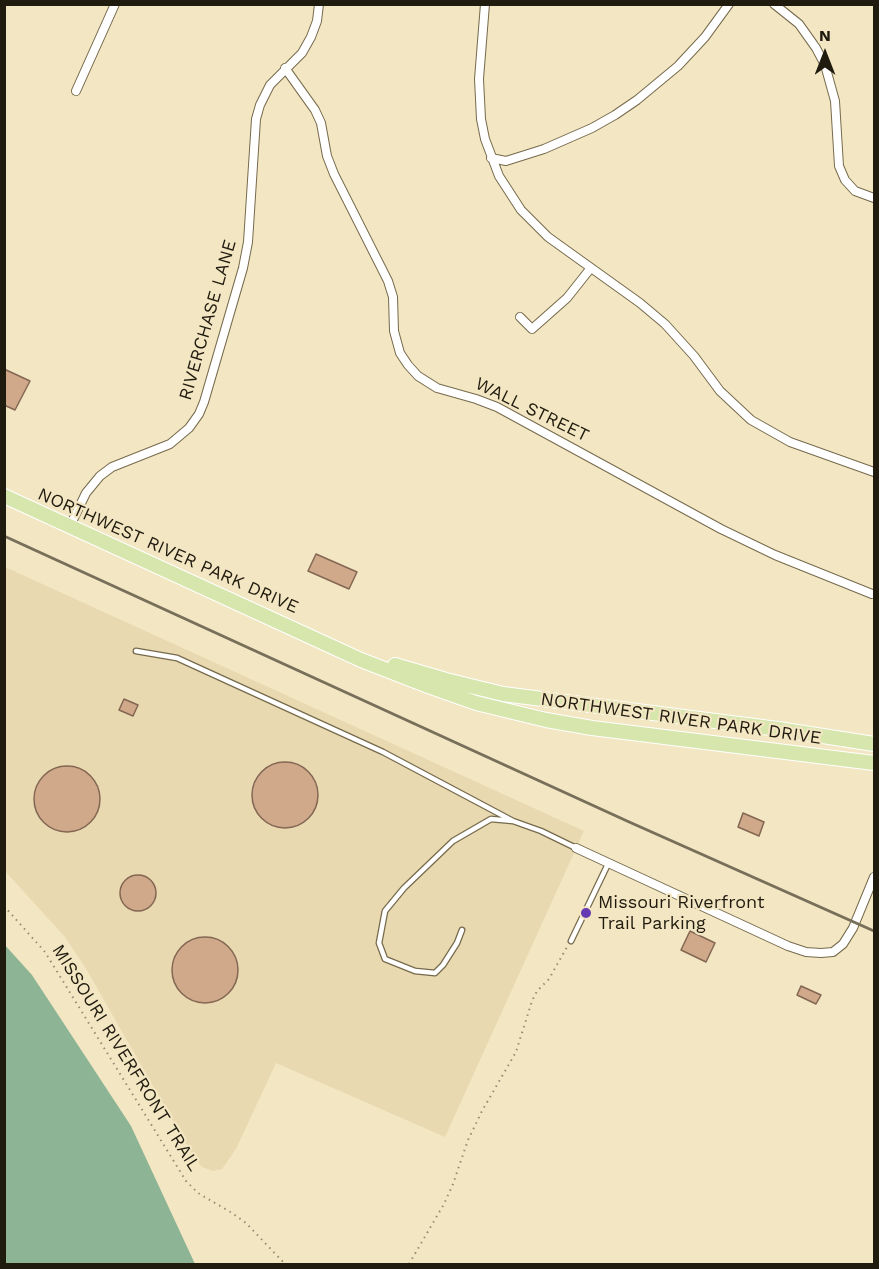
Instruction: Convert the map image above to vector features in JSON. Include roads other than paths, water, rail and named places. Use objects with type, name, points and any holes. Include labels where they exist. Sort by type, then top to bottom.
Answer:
[{"type":"main road","name":"NORTHWEST RIVER PARK DRIVE","points":[[4,496],[393,673],[476,703],[592,728],[874,763]]},
{"type":"main road","name":"NORTHWEST RIVER PARK DRIVE","points":[[318,638],[436,678],[503,694],[778,729],[874,744]]},
{"type":"street","points":[[76,92],[115,4]]},
{"type":"street","name":"RIVERCHASE LANE","points":[[70,526],[86,493],[100,476],[112,467],[170,444],[189,428],[199,414],[243,268],[248,242],[256,119],[262,98],[285,68],[297,60],[311,38],[317,21],[319,4]]},
{"type":"street","points":[[485,4],[479,99],[483,129],[491,158],[509,194],[534,225],[665,324],[694,356],[720,391],[751,420],[790,442],[874,472]]},
{"type":"street","points":[[491,158],[506,161],[544,149],[576,136],[615,115],[678,66],[705,37],[729,4]]},
{"type":"street","points":[[774,4],[799,24],[825,65],[835,101],[839,166],[849,186],[862,195],[874,198]]},
{"type":"street","name":"WALL STREET","points":[[285,68],[315,110],[321,123],[327,156],[334,174],[388,280],[393,297],[395,339],[400,353],[418,376],[437,388],[476,399],[497,408],[764,550],[872,594]]},
{"type":"street","points":[[520,317],[532,329],[567,298],[590,269]]},
{"type":"street","points":[[576,848],[806,952],[833,952],[843,944],[853,928],[874,877]]},
{"type":"lane","points":[[136,651],[177,658],[383,752],[513,821],[541,831],[576,848]]},
{"type":"lane","points":[[462,930],[453,951],[435,973],[415,971],[385,959],[380,943],[385,911],[430,862],[453,841],[491,819],[513,821]]},
{"type":"lane","points":[[571,941],[608,864]]},
{"type":"railway","points":[[4,536],[627,821],[874,931]]},
{"type":"place","name":"Missouri Riverfront Trail Parking","points":[[586,913]]}]
